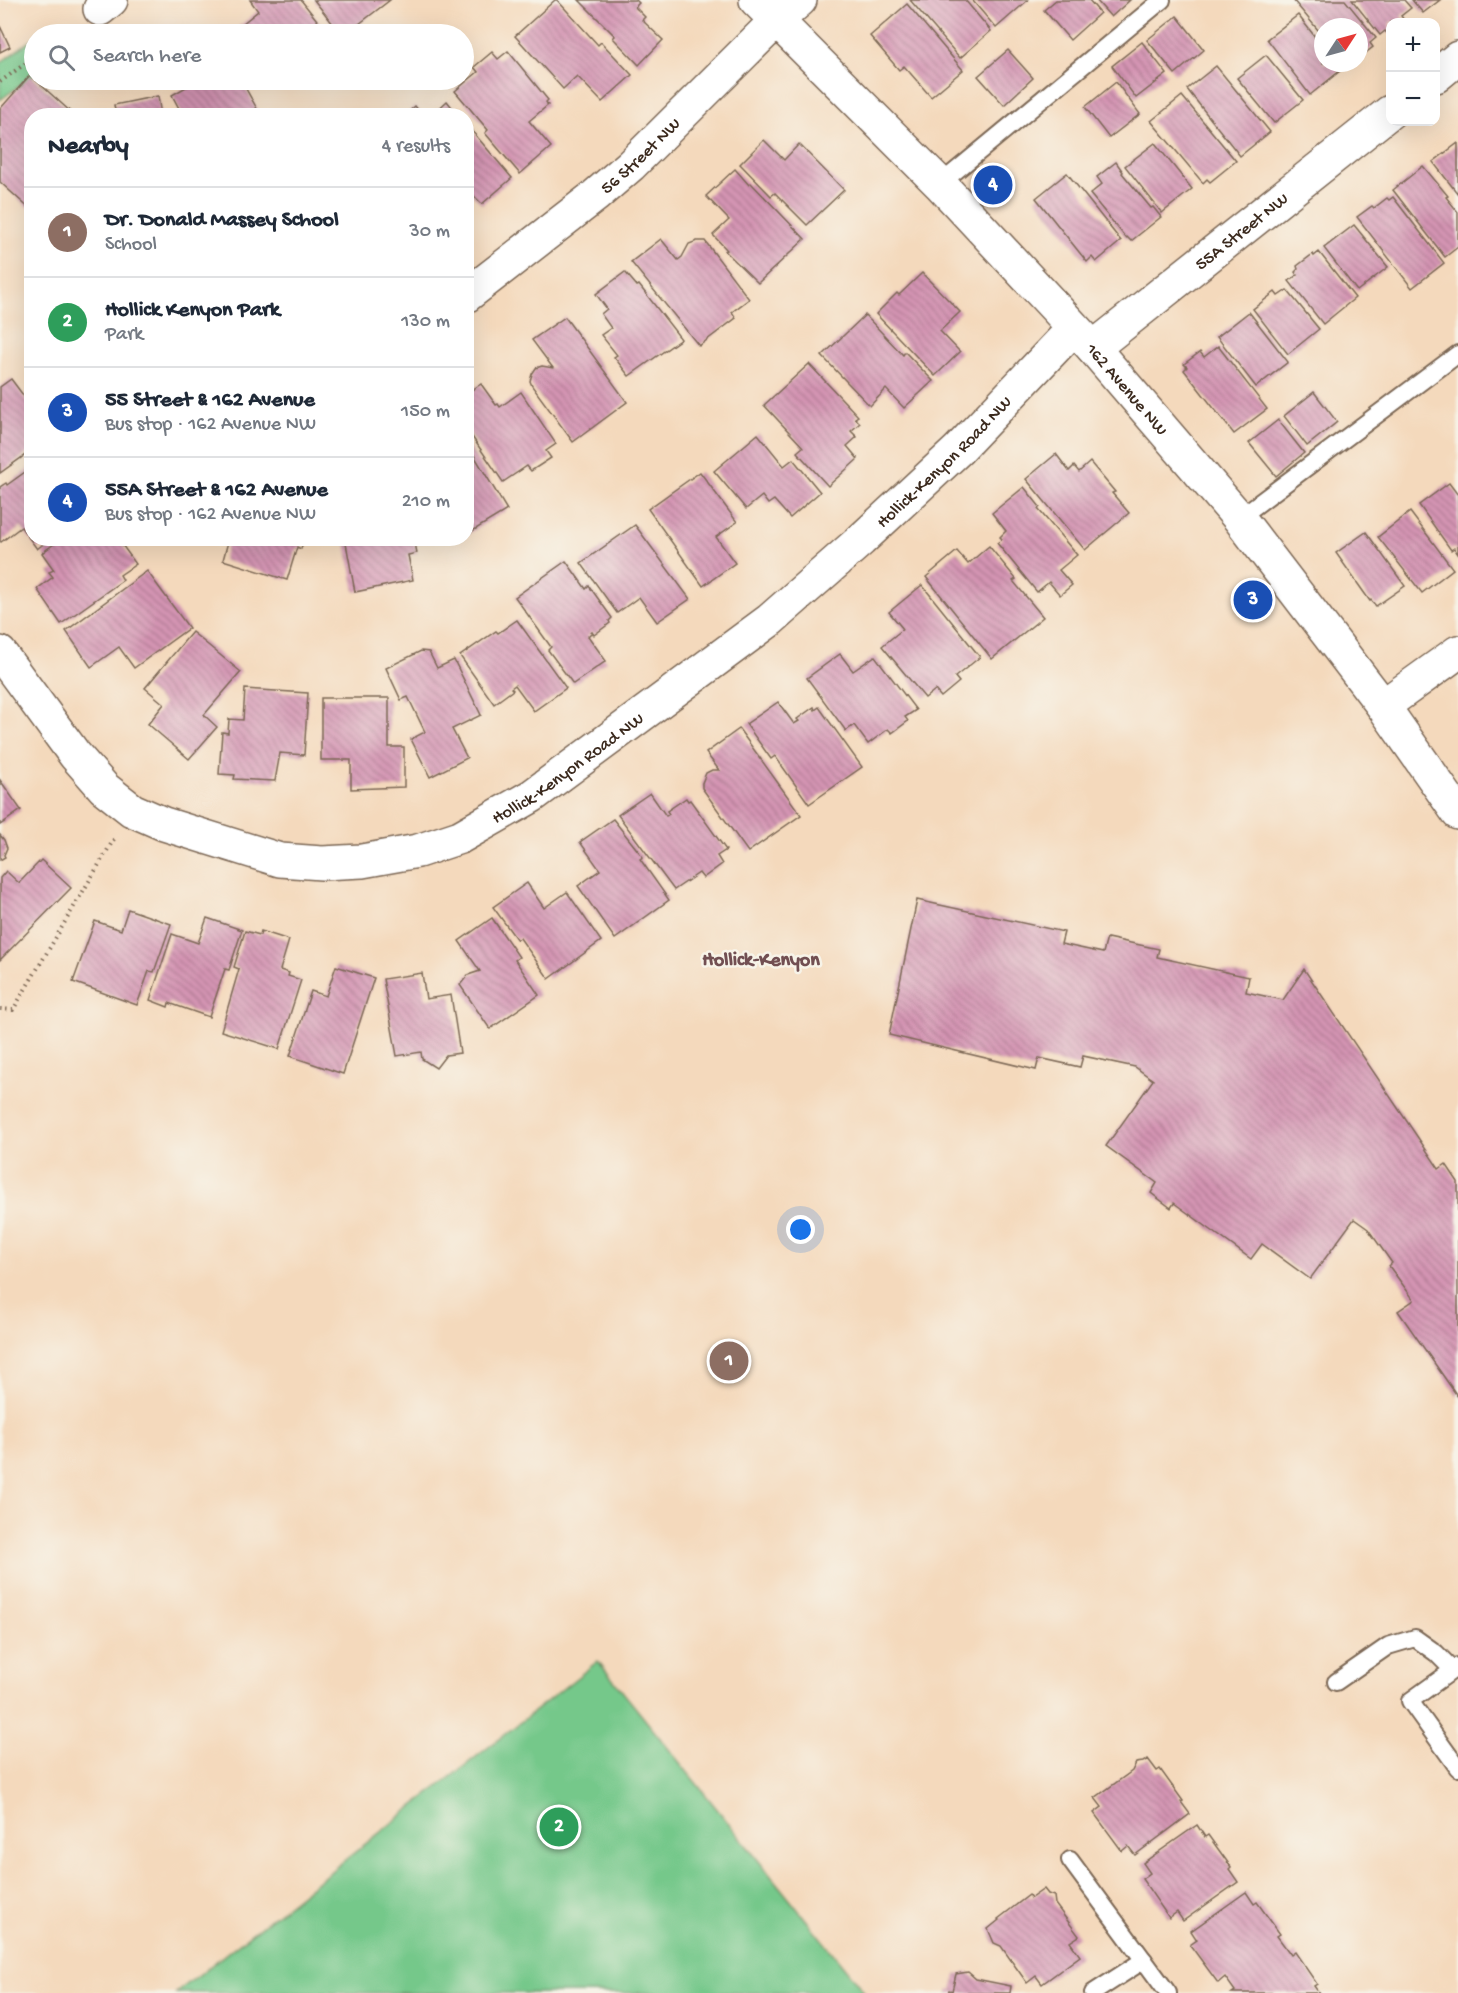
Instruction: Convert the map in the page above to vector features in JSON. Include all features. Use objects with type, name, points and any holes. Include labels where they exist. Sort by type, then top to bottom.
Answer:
[{"type":"street","name":"162 Avenue NW","points":[[778,7],[1083,338],[1239,518],[1383,706],[1458,813]]},
{"type":"street","name":"56 Street NW","points":[[474,290],[595,196],[631,165],[778,7]]},
{"type":"street","points":[[1440,73],[1458,58]]},
{"type":"street","name":"55A Street NW","points":[[1083,338],[1386,115]]},
{"type":"street","name":"Hollick-Kenyon Road NW","points":[[0,653],[75,755],[104,788],[132,810],[164,824],[280,860],[322,863],[389,857],[418,851],[460,837],[532,796],[770,620],[854,547],[1083,338]]},
{"type":"street","points":[[1383,706],[1458,652]]},
{"type":"lane","points":[[940,184],[1162,0]]},
{"type":"lane","points":[[1239,518],[1458,354]]},
{"type":"lane","points":[[1336,1682],[1388,1646],[1415,1638],[1455,1668],[1410,1701],[1458,1768]]},
{"type":"lane","points":[[1070,1860],[1168,1993]]},
{"type":"lane","points":[[1093,1993],[1144,1960]]},
{"type":"path","points":[[0,82],[24,64]]},
{"type":"path","points":[[0,1009],[13,1010],[132,810]]},
{"type":"green space","points":[[24,45],[24,82],[0,100],[0,63]]},
{"type":"green space","points":[[598,1661],[865,1993],[176,1993]]},
{"type":"building","points":[[250,0],[301,0],[320,24],[242,24],[258,11]]},
{"type":"building","points":[[314,0],[390,0],[359,24],[333,24]]},
{"type":"building","points":[[555,0],[598,45],[601,42],[632,75],[602,102],[577,76],[563,89],[515,36]]},
{"type":"building","points":[[579,0],[636,0],[639,3],[635,7],[645,17],[642,20],[663,40],[639,65],[613,38],[615,36]]},
{"type":"building","points":[[910,0],[965,0],[991,31],[960,58]]},
{"type":"building","points":[[972,0],[1028,0],[996,28]]},
{"type":"building","points":[[1056,0],[1089,0],[1100,13],[1070,40],[1044,10]]},
{"type":"building","points":[[1096,0],[1130,0],[1111,17]]},
{"type":"building","points":[[1293,0],[1345,0],[1360,18],[1314,18],[1314,25]]},
{"type":"building","points":[[1352,0],[1404,0],[1411,8],[1401,16],[1402,18],[1386,18],[1386,32],[1380,35]]},
{"type":"building","points":[[1412,0],[1440,0],[1423,13]]},
{"type":"building","points":[[907,4],[963,70],[931,97],[904,66],[899,70],[870,36]]},
{"type":"building","points":[[1298,15],[1314,35],[1314,72],[1339,72],[1310,95],[1267,39]]},
{"type":"building","points":[[1177,16],[1204,50],[1175,74],[1147,40]]},
{"type":"building","points":[[0,26],[10,47],[0,52]]},
{"type":"building","points":[[1368,28],[1376,38],[1370,43],[1373,47],[1368,51]]},
{"type":"building","points":[[1142,42],[1167,74],[1136,98],[1112,66]]},
{"type":"building","points":[[1008,50],[1033,78],[1004,105],[978,76]]},
{"type":"building","points":[[508,51],[548,100],[546,102],[548,105],[529,121],[551,147],[520,174],[485,133],[488,130],[474,113],[474,108],[469,108],[455,91],[474,90],[474,75],[478,72],[474,67],[492,52],[498,59]]},
{"type":"building","points":[[1266,55],[1303,100],[1274,123],[1237,78]]},
{"type":"building","points":[[1216,66],[1270,132],[1240,156],[1187,89]]},
{"type":"building","points":[[24,82],[24,90],[47,90],[66,108],[24,108],[24,204],[0,182],[0,109]]},
{"type":"building","points":[[1116,82],[1140,114],[1109,138],[1085,107]]},
{"type":"building","points":[[181,90],[247,90],[257,108],[179,108],[172,95]]},
{"type":"building","points":[[158,96],[160,108],[115,108],[114,105]]},
{"type":"building","points":[[1182,96],[1236,161],[1210,182],[1207,179],[1203,183],[1151,121]]},
{"type":"building","points":[[447,101],[453,108],[440,108]]},
{"type":"building","points":[[474,133],[512,178],[482,204],[474,196]]},
{"type":"building","points":[[764,140],[784,160],[799,144],[844,190],[807,225],[775,193],[771,196],[740,164]]},
{"type":"building","points":[[1155,143],[1192,189],[1162,213],[1125,166]]},
{"type":"building","points":[[1458,143],[1458,194],[1433,162]]},
{"type":"building","points":[[1116,162],[1122,173],[1161,217],[1131,241],[1090,194],[1102,184],[1097,177]]},
{"type":"building","points":[[1423,166],[1458,212],[1458,247],[1445,257],[1393,190]]},
{"type":"building","points":[[735,169],[805,239],[758,283],[725,251],[727,250],[713,235],[729,220],[706,196]]},
{"type":"building","points":[[1067,173],[1121,241],[1096,262],[1092,257],[1087,262],[1036,198]]},
{"type":"building","points":[[1393,197],[1444,263],[1412,288],[1357,217],[1372,206],[1374,208],[1387,198],[1389,200]]},
{"type":"building","points":[[1354,225],[1388,267],[1357,291],[1324,248]]},
{"type":"building","points":[[661,239],[678,260],[689,244],[705,241],[749,299],[732,312],[736,318],[699,346],[631,262]]},
{"type":"building","points":[[1319,252],[1355,298],[1323,324],[1289,281],[1297,275],[1295,272],[1298,269],[1297,266]]},
{"type":"building","points":[[625,272],[637,286],[639,285],[681,339],[629,376],[614,357],[617,355],[601,335],[611,328],[601,314],[607,309],[596,294]]},
{"type":"building","points":[[922,273],[960,312],[940,331],[960,352],[935,376],[876,314]]},
{"type":"building","points":[[1287,290],[1319,329],[1288,354],[1253,309],[1275,292],[1278,296]]},
{"type":"building","points":[[1249,312],[1288,362],[1256,387],[1217,337]]},
{"type":"building","points":[[865,315],[903,355],[905,352],[933,381],[904,408],[886,389],[870,406],[822,356]]},
{"type":"building","points":[[565,317],[627,402],[573,442],[530,381],[536,368],[542,366],[553,368],[532,340]]},
{"type":"building","points":[[1218,346],[1267,409],[1234,434],[1184,370],[1187,367],[1184,364],[1200,352],[1204,357]]},
{"type":"building","points":[[809,364],[858,416],[855,418],[860,423],[851,431],[857,437],[847,446],[858,459],[828,486],[797,452],[803,447],[764,405]]},
{"type":"building","points":[[11,379],[24,396],[24,456],[0,473],[0,387]]},
{"type":"building","points":[[481,384],[496,405],[500,407],[521,392],[556,444],[546,451],[551,458],[531,471],[527,466],[503,482],[474,440],[474,389]]},
{"type":"building","points":[[1314,392],[1337,422],[1307,446],[1284,416]]},
{"type":"building","points":[[1278,420],[1304,453],[1276,476],[1249,443]]},
{"type":"building","points":[[758,434],[784,466],[793,459],[820,492],[790,518],[774,500],[768,504],[762,496],[746,509],[714,471]]},
{"type":"building","points":[[1056,454],[1069,471],[1074,466],[1079,472],[1090,462],[1129,513],[1085,550],[1026,479]]},
{"type":"building","points":[[474,455],[507,510],[474,530]]},
{"type":"building","points":[[700,472],[737,522],[716,537],[735,563],[703,586],[648,509]]},
{"type":"building","points":[[24,473],[24,531],[21,527],[1,542],[0,487],[6,483],[7,485]]},
{"type":"building","points":[[1449,483],[1458,495],[1458,554],[1454,548],[1451,550],[1419,505]]},
{"type":"building","points":[[1024,487],[1040,507],[1038,509],[1077,555],[1059,570],[1072,585],[1060,595],[1049,582],[1037,592],[997,543],[1006,531],[992,513]]},
{"type":"building","points":[[1410,512],[1453,569],[1422,593],[1378,537]]},
{"type":"building","points":[[635,525],[690,599],[657,622],[639,597],[617,613],[581,563]]},
{"type":"building","points":[[1366,532],[1405,586],[1376,606],[1336,553]]},
{"type":"building","points":[[51,546],[123,546],[136,564],[120,575],[123,580],[61,624],[37,589],[53,577],[49,572],[54,570],[42,553]]},
{"type":"building","points":[[227,546],[302,546],[301,549],[297,547],[287,580],[223,560]]},
{"type":"building","points":[[346,546],[416,546],[417,553],[408,555],[413,580],[355,592]]},
{"type":"building","points":[[989,546],[1016,579],[1013,581],[1043,617],[992,659],[926,577],[957,551],[968,564]]},
{"type":"building","points":[[566,561],[586,589],[589,586],[612,618],[610,623],[594,635],[592,632],[588,636],[606,661],[573,684],[548,650],[551,647],[515,597]]},
{"type":"building","points":[[147,571],[189,628],[134,668],[119,647],[91,667],[66,631]]},
{"type":"building","points":[[922,585],[980,657],[955,677],[959,682],[941,697],[935,690],[925,698],[882,646],[903,629],[889,612]]},
{"type":"building","points":[[517,620],[566,688],[534,711],[515,685],[511,688],[513,690],[494,704],[460,656],[496,631],[498,633]]},
{"type":"building","points":[[192,632],[241,672],[204,715],[217,727],[189,759],[148,724],[164,704],[145,688]]},
{"type":"building","points":[[421,651],[429,652],[437,668],[454,660],[481,715],[452,729],[467,758],[430,777],[411,739],[425,732],[408,697],[401,700],[386,668]]},
{"type":"building","points":[[840,654],[853,671],[875,656],[916,710],[905,717],[908,721],[892,733],[888,729],[868,744],[854,725],[846,731],[807,678]]},
{"type":"building","points":[[245,689],[308,693],[304,755],[280,753],[275,781],[234,779],[235,775],[219,774],[222,732],[228,733],[229,719],[243,720]]},
{"type":"building","points":[[321,698],[389,698],[389,747],[404,747],[404,787],[351,789],[351,760],[321,760]]},
{"type":"building","points":[[778,702],[794,724],[799,721],[797,719],[814,707],[815,710],[819,707],[862,767],[809,804],[775,756],[771,759],[746,724]]},
{"type":"building","points":[[739,729],[801,815],[748,852],[702,788],[706,773],[719,770],[706,753]]},
{"type":"building","points":[[0,780],[21,810],[0,825]]},
{"type":"building","points":[[650,793],[666,816],[669,814],[667,811],[686,798],[690,800],[726,850],[717,856],[722,864],[703,878],[699,873],[674,890],[618,815]]},
{"type":"building","points":[[613,819],[643,857],[640,859],[669,900],[615,939],[578,886],[600,870],[580,842]]},
{"type":"building","points":[[0,835],[7,848],[5,857],[0,860]]},
{"type":"building","points":[[41,860],[71,888],[0,960],[0,878],[6,871],[19,883]]},
{"type":"building","points":[[527,883],[544,908],[567,892],[601,941],[549,979],[520,938],[517,940],[493,907]]},
{"type":"building","points":[[917,900],[1064,932],[1061,944],[1103,953],[1107,938],[1159,949],[1157,957],[1249,977],[1246,992],[1283,1000],[1304,969],[1439,1169],[1446,1164],[1458,1182],[1458,1397],[1398,1311],[1414,1300],[1389,1266],[1392,1263],[1368,1229],[1354,1219],[1310,1279],[1262,1244],[1251,1259],[1174,1203],[1171,1208],[1151,1193],[1157,1183],[1106,1146],[1153,1080],[1135,1067],[1083,1056],[1080,1067],[1039,1058],[1036,1070],[889,1035]]},
{"type":"building","points":[[128,909],[171,924],[154,972],[149,971],[137,1005],[73,982],[95,921],[121,930]]},
{"type":"building","points":[[207,918],[242,930],[229,970],[225,969],[209,1017],[169,1003],[168,1007],[150,1000],[172,934],[198,943]]},
{"type":"building","points":[[492,918],[519,957],[515,960],[539,995],[490,1029],[460,985],[468,975],[480,971],[459,941]]},
{"type":"building","points":[[245,931],[260,935],[261,931],[289,940],[280,970],[289,973],[288,976],[301,980],[279,1049],[221,1031],[239,969],[234,967]]},
{"type":"building","points":[[336,966],[374,978],[343,1074],[290,1056],[311,991],[326,996]]},
{"type":"building","points":[[422,973],[426,999],[451,995],[460,1053],[446,1055],[436,1068],[422,1059],[421,1052],[397,1056],[383,979]]},
{"type":"building","points":[[1148,1759],[1157,1771],[1160,1769],[1190,1814],[1135,1855],[1128,1846],[1122,1851],[1094,1813],[1102,1807],[1095,1798],[1132,1771],[1136,1763]]},
{"type":"building","points":[[1197,1825],[1205,1837],[1208,1835],[1231,1867],[1229,1869],[1238,1882],[1183,1921],[1177,1912],[1169,1918],[1142,1879],[1150,1873],[1143,1863]]},
{"type":"building","points":[[1044,1889],[1048,1894],[1054,1896],[1055,1904],[1079,1936],[1070,1942],[1080,1956],[1042,1984],[1036,1976],[1027,1983],[1001,1946],[994,1943],[988,1929],[1029,1895],[1031,1898]]},
{"type":"building","points":[[1246,1892],[1254,1904],[1257,1902],[1280,1934],[1277,1936],[1291,1955],[1295,1952],[1317,1984],[1314,1986],[1319,1993],[1232,1993],[1235,1991],[1225,1977],[1218,1983],[1190,1945],[1197,1940],[1191,1931]]},
{"type":"building","points":[[968,1972],[976,1979],[1011,1986],[1010,1993],[948,1993],[949,1990],[952,1991],[956,1974]]},
{"type":"place","name":"55A Street & 162 Avenue","points":[[993,185]]},
{"type":"place","name":"55 Street & 162 Avenue","points":[[1253,600]]},
{"type":"place","name":"Dr. Donald Massey School","points":[[729,1361]]},
{"type":"place","name":"Hollick Kenyon Park","points":[[559,1827]]},
{"type":"district","name":"Hollick-Kenyon","points":[[761,958]]}]
